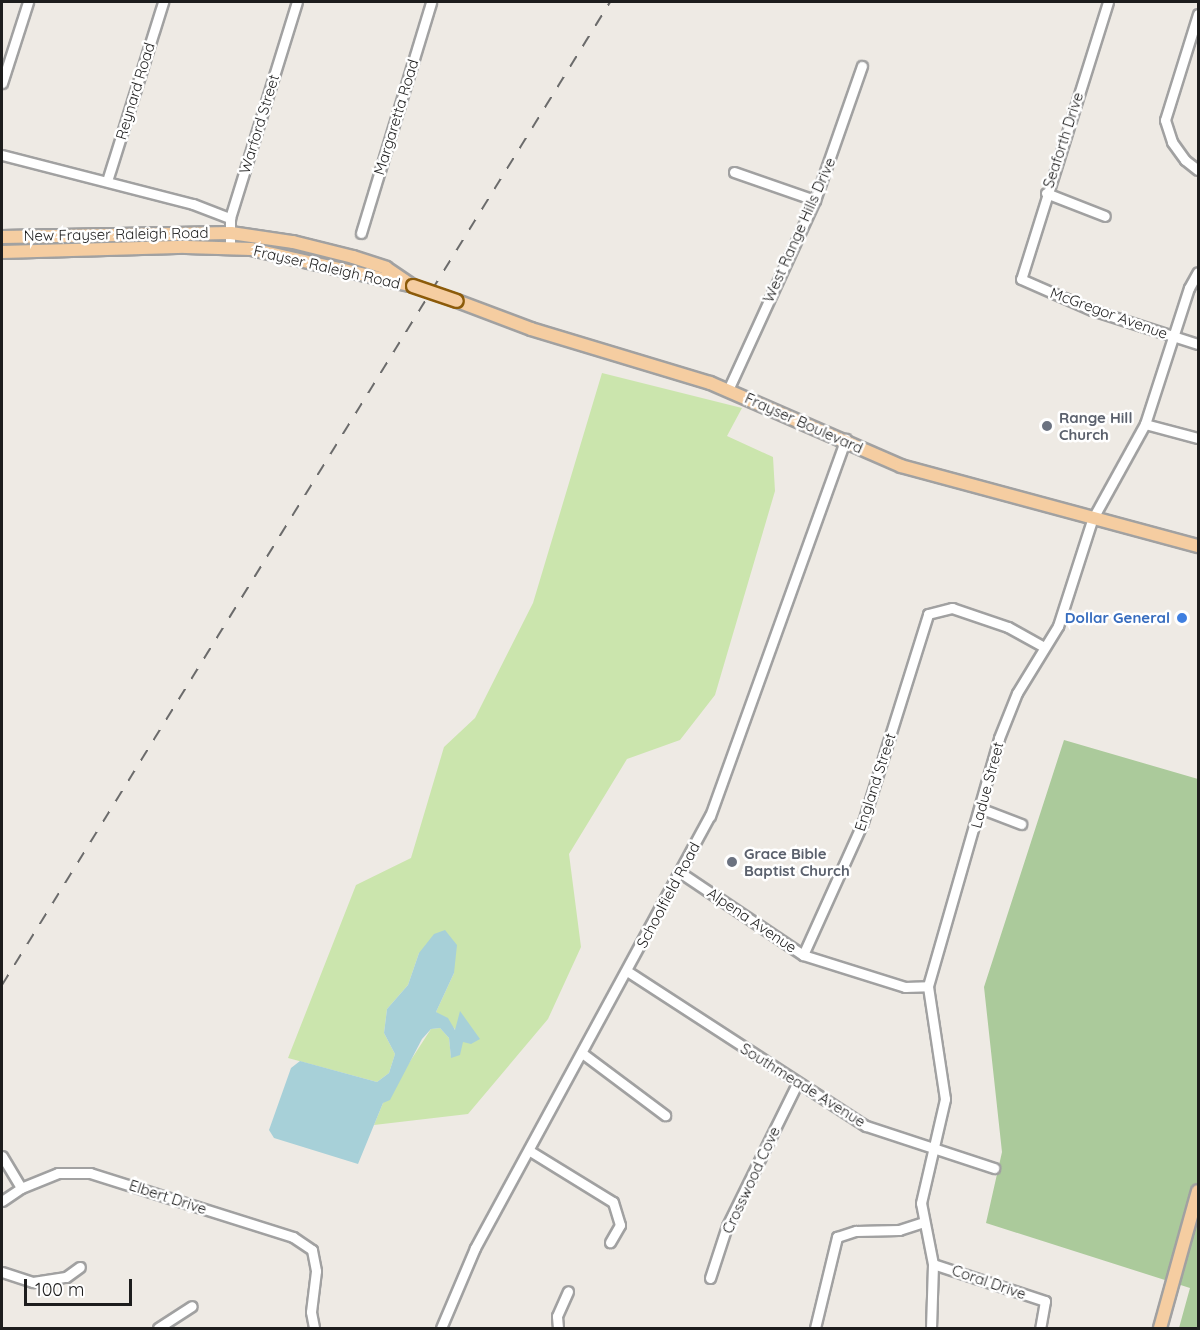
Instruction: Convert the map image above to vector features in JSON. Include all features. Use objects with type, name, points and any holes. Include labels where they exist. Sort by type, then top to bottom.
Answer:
[{"type":"main road","name":"New Frayser Raleigh Road","points":[[2,237],[231,233]]},
{"type":"main road","name":"Frayser Raleigh Road","points":[[231,233],[293,242],[353,257],[386,268],[413,286]]},
{"type":"main road","name":"New Frayser Raleigh Road","points":[[2,252],[230,248]]},
{"type":"main road","name":"Frayser Raleigh Road","points":[[230,248],[279,253],[387,283],[413,286]]},
{"type":"main road","name":"Frayser Boulevard","points":[[413,286],[531,329],[728,390],[846,439],[901,466],[1092,520],[1198,546]]},
{"type":"main road","points":[[1160,1329],[1198,1191]]},
{"type":"street","points":[[2,83],[28,2]]},
{"type":"street","name":"Reynard Road","points":[[107,181],[163,2]]},
{"type":"street","name":"Warford Street","points":[[230,248],[230,218],[297,2]]},
{"type":"street","name":"Margaretta Road","points":[[361,232],[431,2]]},
{"type":"street","name":"Seaforth Drive","points":[[1021,279],[1046,193],[1108,2]]},
{"type":"street","points":[[1198,14],[1165,120],[1172,142],[1185,160],[1198,170]]},
{"type":"street","name":"West Range Hills Drive","points":[[728,390],[815,200],[862,66]]},
{"type":"street","points":[[2,155],[193,204],[230,218]]},
{"type":"street","points":[[734,172],[815,200]]},
{"type":"street","points":[[1046,193],[1105,216]]},
{"type":"street","name":"Ladue Street","points":[[931,1329],[933,1263],[921,1203],[945,1100],[928,987],[982,809],[1003,729],[1017,693],[1058,626],[1092,520],[1145,424],[1173,336],[1198,272]]},
{"type":"street","name":"McGregor Avenue","points":[[1021,279],[1092,310],[1198,344]]},
{"type":"street","points":[[1145,424],[1198,438]]},
{"type":"street","name":"Schoolfield Road","points":[[441,1329],[475,1248],[530,1151],[710,816],[846,439]]},
{"type":"street","name":"England Street","points":[[804,955],[863,822],[928,614],[952,608],[1008,627],[1044,647]]},
{"type":"street","points":[[982,809],[1021,824]]},
{"type":"street","name":"Alpena Avenue","points":[[681,873],[804,955],[905,987],[928,987]]},
{"type":"street","name":"Southmeade Avenue","points":[[627,971],[797,1084],[866,1126],[994,1168]]},
{"type":"street","points":[[582,1053],[665,1115]]},
{"type":"street","name":"Crosswood Cove","points":[[710,1278],[727,1226],[797,1084]]},
{"type":"street","points":[[530,1151],[613,1202],[620,1225],[610,1242]]},
{"type":"street","points":[[2,1156],[21,1188]]},
{"type":"street","name":"Elbert Drive","points":[[2,1201],[21,1188],[58,1173],[90,1173],[293,1237],[312,1250],[316,1271],[311,1312],[314,1329]]},
{"type":"street","points":[[815,1329],[837,1237],[855,1231],[899,1230],[924,1222]]},
{"type":"street","name":"Coral Drive","points":[[933,1263],[1045,1301],[1040,1329]]},
{"type":"street","points":[[2,1272],[33,1282],[66,1277],[80,1267]]},
{"type":"street","points":[[558,1329],[557,1316],[568,1291]]},
{"type":"street","points":[[158,1329],[192,1306]]},
{"type":"green space","points":[[602,373],[742,408],[727,436],[773,457],[775,491],[715,695],[680,740],[627,759],[569,854],[581,947],[548,1019],[468,1114],[374,1125],[383,1103],[431,1029],[440,1028],[449,1038],[451,1057],[461,1012],[456,1030],[436,1012],[454,973],[419,953],[408,985],[387,1009],[384,1033],[395,1054],[389,1073],[377,1082],[288,1058],[356,885],[411,858],[444,747],[475,718],[533,603]]},
{"type":"green space","points":[[1064,740],[1198,779],[1198,1328],[1179,1328],[1190,1288],[986,1223],[1002,1152],[984,987]]},
{"type":"water","points":[[445,930],[457,945],[454,973],[436,1012],[448,1018],[455,1030],[460,1011],[480,1039],[471,1044],[463,1042],[460,1055],[451,1058],[449,1038],[440,1028],[431,1029],[422,1039],[390,1100],[383,1103],[358,1164],[274,1138],[269,1130],[291,1068],[300,1061],[377,1082],[389,1073],[395,1054],[384,1033],[387,1009],[408,985],[419,953],[434,934]]},
{"type":"railway","points":[[2,985],[610,2]]},
{"type":"place","name":"Range Hill Church","points":[[1047,426]]},
{"type":"place","name":"Dollar General","points":[[1182,618]]},
{"type":"place","name":"Grace Bible Baptist Church","points":[[732,862]]}]
